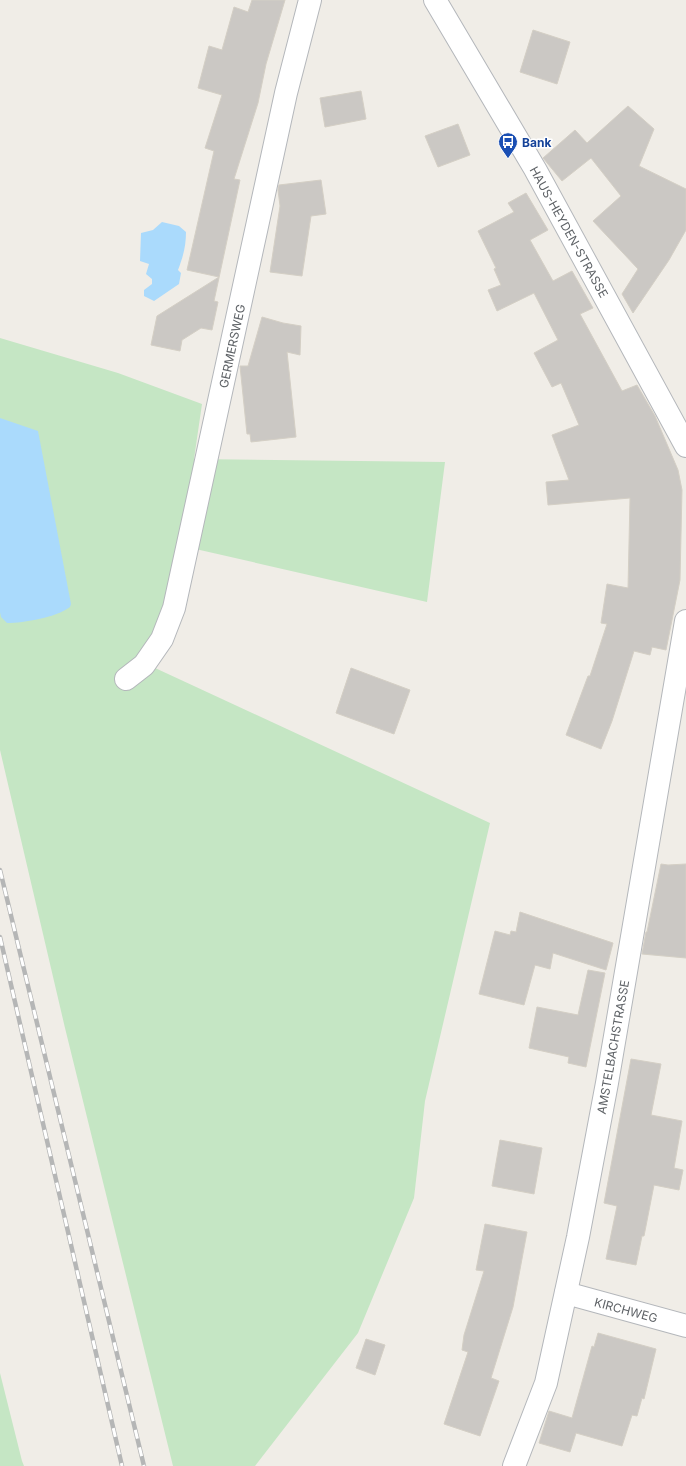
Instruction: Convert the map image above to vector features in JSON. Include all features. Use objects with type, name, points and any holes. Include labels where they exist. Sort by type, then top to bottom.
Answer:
[{"type":"street","name":"GERMERSWEG","points":[[126,678],[144,665],[162,639],[174,608],[286,93],[310,0]]},
{"type":"street","name":"HAUS-HEYDEN-STRASSE","points":[[435,0],[536,169],[686,446]]},
{"type":"street","name":"AMSTELBACHSTRASSE","points":[[514,1466],[546,1383],[566,1293],[608,1083],[686,621]]},
{"type":"street","name":"KIRCHWEG","points":[[566,1293],[686,1326]]},
{"type":"green space","points":[[0,338],[118,373],[202,404],[194,459],[445,462],[427,602],[178,545],[161,622],[140,661],[490,823],[425,1101],[414,1198],[358,1333],[255,1466],[173,1466],[65,1028],[0,750]]},
{"type":"green space","points":[[0,1373],[22,1461],[24,1466],[0,1466]]},
{"type":"water","points":[[162,222],[179,226],[186,232],[185,242],[183,256],[178,270],[181,273],[179,284],[154,301],[144,296],[144,290],[152,284],[152,279],[146,274],[149,264],[140,261],[141,233],[153,230]]},
{"type":"water","points":[[0,418],[38,431],[71,604],[70,607],[57,614],[31,621],[14,623],[7,623],[1,617],[0,612]]},
{"type":"building","points":[[252,0],[285,0],[266,64],[258,103],[234,179],[240,180],[214,301],[218,302],[212,330],[201,328],[182,340],[180,351],[151,345],[157,316],[219,277],[187,270],[214,151],[205,148],[222,95],[198,88],[209,46],[222,50],[234,7],[248,12]]},
{"type":"building","points":[[533,30],[570,42],[557,84],[520,72]]},
{"type":"building","points":[[361,91],[366,119],[325,127],[320,98]]},
{"type":"building","points":[[628,106],[654,129],[639,166],[686,189],[686,230],[669,260],[633,313],[622,294],[638,269],[593,221],[621,196],[591,158],[562,181],[543,158],[575,130],[587,143]]},
{"type":"building","points":[[458,124],[470,155],[438,167],[425,136]]},
{"type":"building","points":[[321,180],[326,214],[311,216],[302,276],[270,272],[280,206],[278,190],[279,185]]},
{"type":"building","points":[[526,193],[548,230],[530,240],[553,281],[572,271],[593,308],[580,314],[622,391],[637,385],[655,416],[678,470],[682,490],[680,580],[666,650],[652,647],[650,655],[634,651],[612,721],[601,749],[566,735],[588,676],[590,676],[607,624],[601,623],[607,584],[628,588],[630,498],[548,505],[546,482],[569,480],[552,435],[579,425],[561,383],[552,387],[534,353],[558,340],[534,293],[497,311],[488,290],[501,285],[494,269],[496,268],[478,231],[514,212],[508,203]]},
{"type":"building","points":[[262,317],[301,326],[300,355],[287,352],[296,437],[251,442],[250,434],[247,434],[240,366],[248,366]]},
{"type":"building","points":[[351,668],[410,690],[394,734],[336,713]]},
{"type":"building","points":[[661,864],[686,864],[686,958],[642,954]]},
{"type":"building","points":[[520,912],[613,943],[606,970],[553,953],[550,969],[535,965],[524,1005],[479,994],[495,931],[510,935],[511,931],[516,932]]},
{"type":"building","points":[[588,970],[605,973],[586,1067],[568,1063],[569,1057],[529,1048],[537,1007],[578,1015]]},
{"type":"building","points":[[631,1059],[661,1064],[651,1115],[682,1121],[674,1168],[683,1170],[679,1190],[654,1185],[644,1236],[642,1236],[636,1265],[606,1259],[617,1206],[604,1203]]},
{"type":"building","points":[[500,1140],[542,1148],[534,1194],[492,1186]]},
{"type":"building","points":[[485,1224],[527,1232],[513,1307],[491,1378],[499,1381],[480,1436],[444,1424],[468,1352],[462,1350],[464,1335],[484,1271],[476,1270]]},
{"type":"building","points":[[598,1333],[656,1349],[644,1399],[642,1398],[637,1416],[632,1415],[622,1446],[576,1433],[570,1452],[539,1443],[549,1411],[572,1418],[592,1346],[594,1347]]},
{"type":"building","points":[[366,1339],[385,1345],[375,1375],[356,1368]]},
{"type":"railway","points":[[0,870],[144,1466]]},
{"type":"railway","points":[[0,937],[122,1466]]},
{"type":"place","name":"Bank","points":[[508,159]]}]
